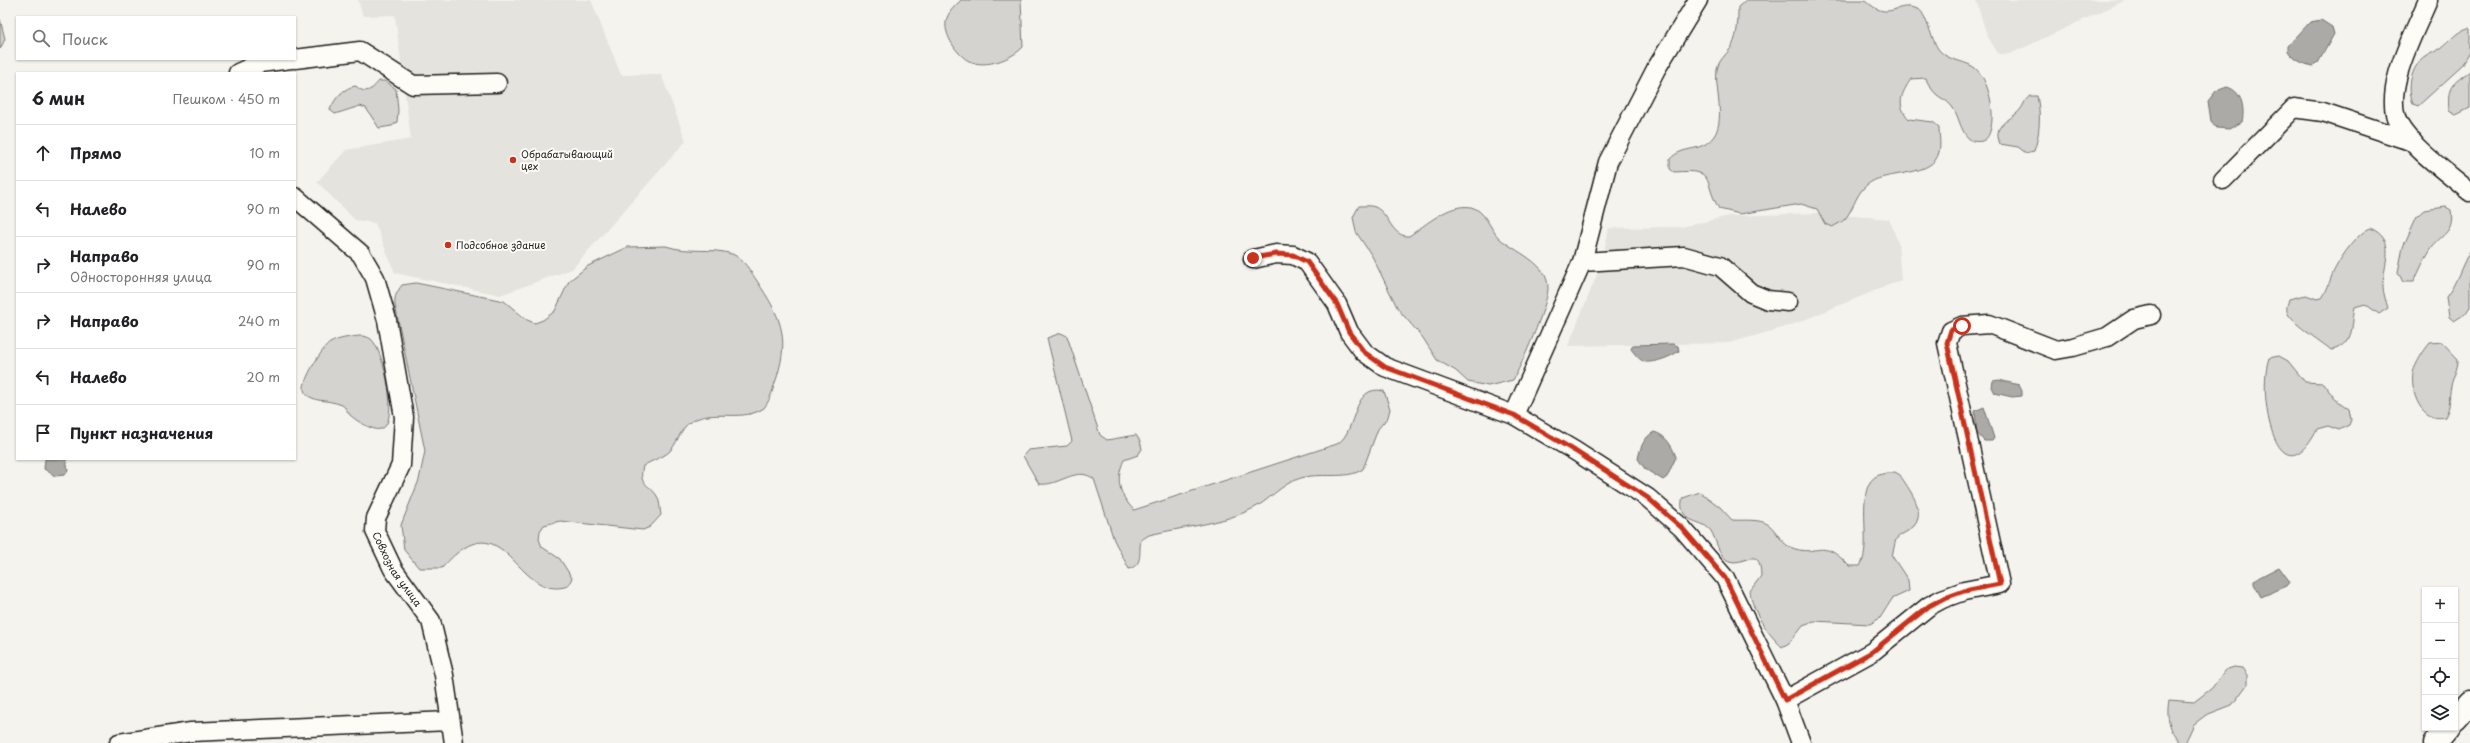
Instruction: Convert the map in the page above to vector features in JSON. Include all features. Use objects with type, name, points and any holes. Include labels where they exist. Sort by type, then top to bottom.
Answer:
[{"type":"main road","points":[[2458,716],[2470,702]]},
{"type":"main road","points":[[2435,743],[2445,731]]},
{"type":"street","points":[[1514,415],[1582,262],[1608,162],[1656,70],[1698,0]]},
{"type":"street","points":[[2428,0],[2394,88],[2395,111],[2399,125],[2413,142],[2470,192]]},
{"type":"street","points":[[296,58],[360,51],[413,85],[497,83]]},
{"type":"street","points":[[240,72],[260,63],[283,60]]},
{"type":"street","points":[[2223,180],[2294,108],[2323,112],[2413,142]]},
{"type":"street","name":"Совхозная улица","points":[[296,198],[361,254],[375,278],[387,320],[404,417],[401,465],[376,518],[375,531],[393,569],[430,621],[444,675],[454,743]]},
{"type":"street","points":[[1253,258],[1276,254],[1293,255],[1307,262],[1337,304],[1349,332],[1364,352],[1385,367],[1514,415],[1575,451],[1648,498],[1682,528],[1725,578],[1785,700],[1801,743]]},
{"type":"street","points":[[1582,262],[1684,256],[1720,266],[1751,293],[1768,300],[1788,302]]},
{"type":"street","points":[[1785,700],[1872,652],[1929,606],[1942,599],[1964,591],[2000,584],[1963,419],[1947,336],[1951,330],[1962,326],[1989,324],[2056,350],[2073,347],[2107,337],[2134,319],[2151,315]]},
{"type":"street","points":[[119,743],[191,732],[450,721]]},
{"type":"shaded area","points":[[358,0],[591,0],[621,75],[661,74],[686,141],[572,269],[500,295],[395,273],[375,223],[355,220],[317,182],[346,150],[411,139],[404,87],[356,60],[309,63],[260,72],[228,72],[246,60],[296,60],[296,51],[313,48],[402,70],[395,15],[363,16]]},
{"type":"shaded area","points":[[961,0],[1021,0],[1023,47],[1012,55],[998,62],[983,64],[975,63],[964,58],[952,44],[946,27],[948,16]]},
{"type":"shaded area","points":[[1746,0],[1865,0],[1881,10],[1887,11],[1904,7],[1918,9],[1924,15],[1933,40],[1939,50],[1950,58],[1972,66],[1982,77],[1989,94],[1992,112],[1991,127],[1988,136],[1982,141],[1970,140],[1966,136],[1953,108],[1935,93],[1925,78],[1911,79],[1901,99],[1902,109],[1909,119],[1933,122],[1939,127],[1939,152],[1935,160],[1929,166],[1920,170],[1888,176],[1871,182],[1859,194],[1845,219],[1832,227],[1825,224],[1817,209],[1801,204],[1740,214],[1719,209],[1709,183],[1703,174],[1688,171],[1674,172],[1670,169],[1670,159],[1675,154],[1709,142],[1718,128],[1718,66],[1720,61],[1732,46],[1737,27],[1738,7]]},
{"type":"shaded area","points":[[1976,0],[2126,0],[2010,54],[1998,54],[1987,35]]},
{"type":"shaded area","points":[[0,19],[5,39],[0,49]]},
{"type":"shaded area","points":[[2321,20],[2332,27],[2334,34],[2318,63],[2313,66],[2302,63],[2290,54],[2288,51],[2288,46],[2310,22]]},
{"type":"shaded area","points":[[2464,29],[2470,29],[2470,52],[2462,66],[2418,106],[2413,104],[2410,85],[2416,66],[2429,54],[2439,49]]},
{"type":"shaded area","points":[[2470,71],[2470,108],[2456,115],[2449,111],[2450,91],[2454,83]]},
{"type":"shaded area","points":[[379,81],[385,81],[396,89],[398,110],[397,122],[392,126],[379,128],[366,108],[360,106],[335,114],[330,110],[337,98],[347,89],[356,86],[365,91],[374,87]]},
{"type":"shaded area","points":[[2227,87],[2236,92],[2239,96],[2243,106],[2242,122],[2229,129],[2217,128],[2211,121],[2208,101],[2216,91]]},
{"type":"shaded area","points":[[2030,96],[2037,96],[2039,124],[2038,138],[2034,151],[2026,153],[2018,147],[2000,144],[1998,132],[2000,127],[2019,111],[2026,99]]},
{"type":"shaded area","points":[[1359,206],[1375,207],[1380,210],[1398,233],[1409,236],[1438,216],[1454,208],[1471,207],[1476,209],[1484,216],[1499,238],[1537,265],[1547,280],[1547,297],[1534,335],[1513,380],[1488,386],[1468,382],[1456,371],[1437,360],[1423,338],[1398,309],[1372,256],[1356,232],[1353,217]]},
{"type":"shaded area","points":[[2446,207],[2451,210],[2452,218],[2449,229],[2430,250],[2414,282],[2403,282],[2398,272],[2403,247],[2417,216],[2424,210]]},
{"type":"shaded area","points":[[1820,213],[1889,219],[1898,242],[1901,280],[1789,326],[1729,343],[1568,346],[1601,265],[1609,228],[1681,227],[1729,216]]},
{"type":"shaded area","points":[[2370,228],[2379,233],[2384,239],[2386,246],[2387,253],[2383,286],[2388,308],[2379,314],[2365,304],[2355,307],[2352,328],[2348,340],[2339,348],[2331,350],[2293,320],[2287,311],[2289,299],[2306,295],[2317,299],[2322,298],[2342,256],[2360,235]]},
{"type":"shaded area","points":[[666,246],[683,250],[716,251],[732,254],[740,259],[746,266],[765,293],[777,316],[783,349],[777,377],[770,397],[764,408],[748,414],[713,415],[696,419],[683,429],[670,451],[643,466],[643,481],[657,496],[661,515],[650,527],[643,530],[560,521],[544,525],[540,531],[539,539],[542,547],[560,559],[572,578],[568,586],[550,587],[535,580],[496,546],[481,542],[464,548],[442,568],[419,568],[404,550],[401,525],[419,480],[425,451],[395,305],[396,294],[402,285],[416,283],[504,301],[527,320],[535,323],[543,320],[555,311],[569,281],[588,266],[628,247]]},
{"type":"shaded area","points":[[2470,251],[2470,307],[2465,314],[2454,321],[2449,317],[2446,297],[2453,287]]},
{"type":"shaded area","points":[[1061,333],[1067,336],[1100,435],[1107,440],[1136,435],[1140,441],[1142,449],[1138,455],[1124,460],[1121,467],[1119,480],[1125,499],[1134,510],[1337,444],[1344,438],[1349,430],[1360,401],[1366,394],[1373,390],[1384,391],[1390,409],[1388,417],[1378,429],[1363,469],[1356,473],[1315,476],[1298,479],[1286,485],[1258,506],[1240,514],[1215,522],[1149,535],[1141,540],[1139,561],[1134,567],[1129,569],[1114,540],[1094,479],[1087,475],[1081,474],[1074,475],[1054,483],[1039,484],[1023,456],[1028,450],[1067,446],[1072,441],[1047,338]]},
{"type":"shaded area","points":[[360,336],[371,339],[376,346],[385,371],[390,401],[387,424],[381,429],[374,429],[360,422],[350,415],[342,405],[312,398],[306,394],[304,390],[309,372],[330,343],[348,337]]},
{"type":"shaded area","points":[[2442,342],[2458,359],[2458,363],[2451,386],[2447,412],[2445,417],[2437,418],[2424,411],[2415,397],[2413,389],[2413,373],[2420,357],[2430,343]]},
{"type":"shaded area","points":[[1673,344],[1678,346],[1679,351],[1653,362],[1643,361],[1637,357],[1631,349],[1633,345]]},
{"type":"shaded area","points":[[2279,356],[2288,361],[2305,382],[2323,383],[2335,399],[2349,409],[2351,420],[2349,425],[2339,430],[2328,426],[2317,429],[2303,449],[2291,455],[2281,449],[2274,436],[2268,416],[2266,375],[2269,358]]},
{"type":"shaded area","points":[[1999,380],[2019,385],[2022,391],[2022,396],[2012,397],[1995,393],[1992,387],[1993,381]]},
{"type":"shaded area","points":[[1984,407],[1994,438],[1992,441],[1984,441],[1977,433],[1975,411]]},
{"type":"shaded area","points":[[1654,432],[1665,438],[1673,449],[1676,457],[1667,477],[1663,480],[1645,469],[1638,459],[1643,443]]},
{"type":"shaded area","points":[[45,460],[66,460],[68,471],[65,475],[55,476],[44,469]]},
{"type":"shaded area","points":[[1895,472],[1900,475],[1915,500],[1918,514],[1914,526],[1896,539],[1892,556],[1908,580],[1909,591],[1892,599],[1880,618],[1870,624],[1814,621],[1803,625],[1789,643],[1782,647],[1761,621],[1751,599],[1750,591],[1761,576],[1758,560],[1750,558],[1733,562],[1727,560],[1721,554],[1711,531],[1705,526],[1688,518],[1682,509],[1683,498],[1700,492],[1720,507],[1732,520],[1761,521],[1769,525],[1784,543],[1790,547],[1807,551],[1820,549],[1825,550],[1840,557],[1849,566],[1860,566],[1864,557],[1865,502],[1867,490],[1871,481],[1879,475]]},
{"type":"shaded area","points":[[2279,567],[2290,582],[2287,586],[2261,597],[2254,584],[2254,580]]},
{"type":"shaded area","points":[[2234,667],[2242,668],[2247,675],[2247,685],[2232,705],[2206,715],[2194,724],[2185,743],[2181,743],[2169,723],[2169,700],[2194,702],[2212,688],[2225,670]]},
{"type":"place","name":"Обрабатывающий цех","points":[[513,160]]},
{"type":"place","name":"Подсобное здание","points":[[448,245]]},
{"type":"route","points":[[1253,258],[1276,254],[1293,255],[1307,262],[1337,304],[1349,332],[1364,352],[1385,367],[1514,415],[1575,451],[1648,498],[1682,528],[1725,578],[1785,700],[1872,652],[1929,606],[1942,599],[1964,591],[2000,584],[1947,343],[1947,336],[1951,330],[1962,326]]}]
